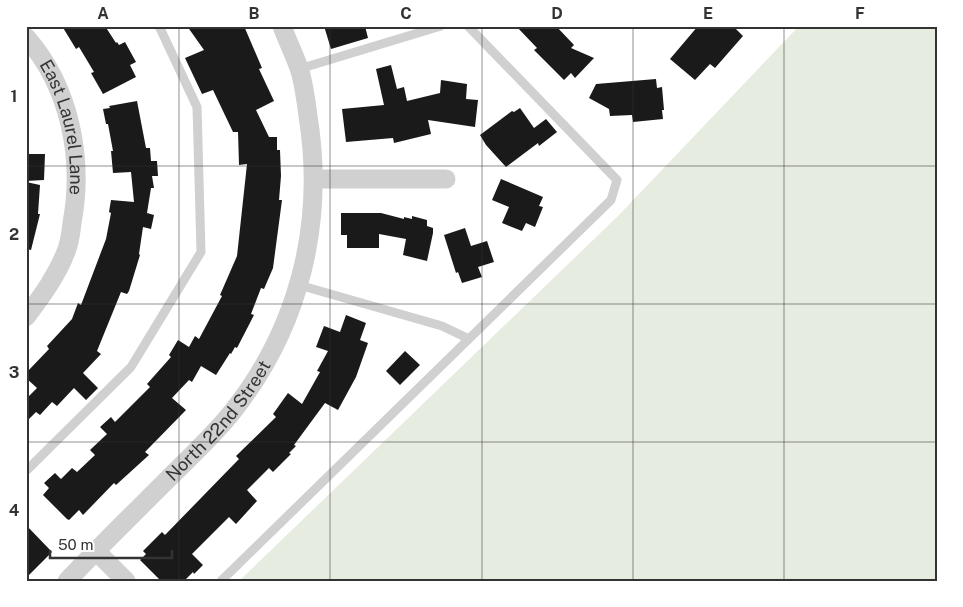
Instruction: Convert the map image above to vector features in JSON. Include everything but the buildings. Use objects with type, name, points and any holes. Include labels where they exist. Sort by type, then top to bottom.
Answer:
[{"type":"street","name":"North 22nd Street","points":[[67,581],[206,441],[233,411],[273,351],[287,318],[307,256],[312,224],[314,179],[312,142],[299,69],[282,26]]},
{"type":"street","name":"East Laurel Lane","points":[[26,37],[39,51],[66,107],[72,132],[77,198],[68,248],[52,279],[26,317]]},
{"type":"street","points":[[314,179],[446,179]]},
{"type":"street","points":[[96,551],[126,581]]},
{"type":"lane","points":[[26,471],[132,367],[201,252],[197,107],[159,26]]},
{"type":"lane","points":[[299,69],[442,26]]},
{"type":"lane","points":[[221,581],[467,338],[611,200],[617,180],[468,26]]},
{"type":"lane","points":[[299,285],[442,326],[467,338]]},
{"type":"shaded area","points":[[799,26],[937,26],[937,581],[239,581],[618,216]]}]
